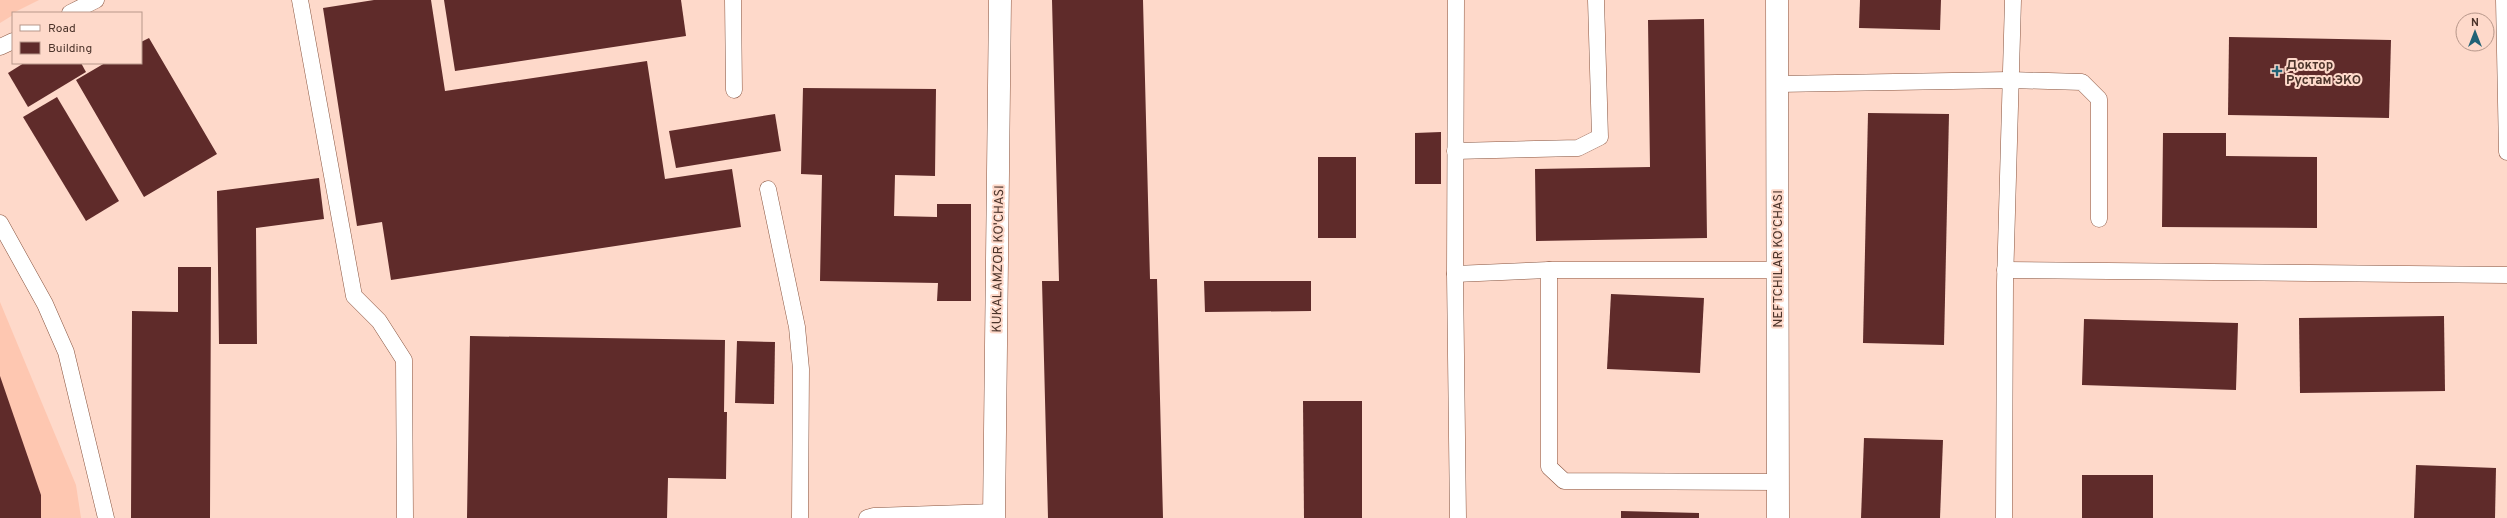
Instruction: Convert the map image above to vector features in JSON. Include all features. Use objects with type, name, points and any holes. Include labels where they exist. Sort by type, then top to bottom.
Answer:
[{"type":"street","name":"KUKALAMZOR KO'CHASI","points":[[994,515],[1000,0]]},
{"type":"street","name":"NEFTCHILAR KO'CHASI","points":[[1777,0],[1778,518]]},
{"type":"lane","points":[[72,12],[96,0]]},
{"type":"lane","points":[[300,0],[354,296],[379,321],[404,360],[405,518]]},
{"type":"lane","points":[[733,0],[734,90]]},
{"type":"lane","points":[[1456,0],[1455,274],[1458,518]]},
{"type":"lane","points":[[1455,151],[1578,148],[1600,137],[1596,0]]},
{"type":"lane","points":[[2004,518],[2005,270],[2013,0]]},
{"type":"lane","points":[[2504,0],[2507,152]]},
{"type":"lane","points":[[0,47],[12,41]]},
{"type":"lane","points":[[1777,84],[2010,80],[2082,82],[2099,99],[2099,219]]},
{"type":"lane","points":[[768,189],[798,327],[801,368],[800,518]]},
{"type":"lane","points":[[0,223],[46,304],[66,352],[106,518]]},
{"type":"lane","points":[[1455,274],[1548,270],[1778,270]]},
{"type":"lane","points":[[1548,270],[1548,467],[1564,481],[1778,482]]},
{"type":"lane","points":[[2005,270],[2507,275]]},
{"type":"lane","points":[[866,518],[874,516],[994,515]]},
{"type":"shaded area","points":[[0,0],[39,0],[15,12],[12,12],[12,16],[0,23]]},
{"type":"shaded area","points":[[0,302],[76,485],[81,518],[0,518]]},
{"type":"building","points":[[374,0],[431,0],[445,91],[647,61],[665,179],[732,169],[741,227],[391,280],[382,222],[357,226],[323,8]]},
{"type":"building","points":[[444,0],[681,0],[686,36],[455,71]]},
{"type":"building","points":[[1052,0],[1143,0],[1150,279],[1157,279],[1163,518],[1048,518],[1042,281],[1059,281]]},
{"type":"building","points":[[1860,0],[1941,0],[1940,30],[1859,28]]},
{"type":"building","points":[[1704,19],[1707,238],[1536,241],[1535,169],[1650,167],[1648,20]]},
{"type":"building","points":[[2229,37],[2391,40],[2389,118],[2228,115]]},
{"type":"building","points":[[149,38],[217,154],[144,197],[76,80],[103,64],[142,64],[142,42]]},
{"type":"building","points":[[22,64],[82,64],[86,72],[28,107],[8,73]]},
{"type":"building","points":[[803,88],[936,89],[935,176],[895,175],[894,216],[937,217],[937,204],[971,204],[971,301],[937,301],[938,283],[820,281],[822,175],[801,174]]},
{"type":"building","points":[[57,97],[119,201],[86,221],[23,117]]},
{"type":"building","points":[[1868,113],[1949,114],[1944,345],[1863,343]]},
{"type":"building","points":[[775,114],[781,151],[676,168],[669,131]]},
{"type":"building","points":[[1441,132],[1441,184],[1415,184],[1415,133]]},
{"type":"building","points":[[2163,133],[2226,133],[2226,156],[2317,157],[2317,228],[2162,227]]},
{"type":"building","points":[[1318,157],[1356,157],[1356,238],[1318,238]]},
{"type":"building","points":[[319,178],[324,219],[256,228],[257,344],[219,344],[217,191]]},
{"type":"building","points":[[178,267],[211,267],[210,518],[131,518],[132,311],[178,312]]},
{"type":"building","points":[[1204,281],[1311,281],[1311,311],[1205,312]]},
{"type":"building","points":[[1611,294],[1704,298],[1700,373],[1607,369]]},
{"type":"building","points":[[2444,316],[2445,391],[2300,393],[2299,318]]},
{"type":"building","points":[[2084,319],[2238,323],[2236,390],[2082,385]]},
{"type":"building","points":[[470,336],[725,340],[724,412],[727,412],[726,479],[668,478],[667,518],[467,518]]},
{"type":"building","points":[[737,341],[775,342],[774,404],[735,403]]},
{"type":"building","points":[[0,376],[41,495],[41,518],[0,518]]},
{"type":"building","points":[[1303,401],[1362,401],[1362,518],[1304,518]]},
{"type":"building","points":[[1864,438],[1943,440],[1940,518],[1861,518]]},
{"type":"building","points":[[2416,465],[2496,468],[2495,518],[2414,518]]},
{"type":"building","points":[[2082,475],[2153,475],[2153,518],[2082,518]]},
{"type":"building","points":[[1621,511],[1699,513],[1699,518],[1621,518]]},
{"type":"place","name":"Доктор Рустам ЭКО","points":[[2277,71]]}]
